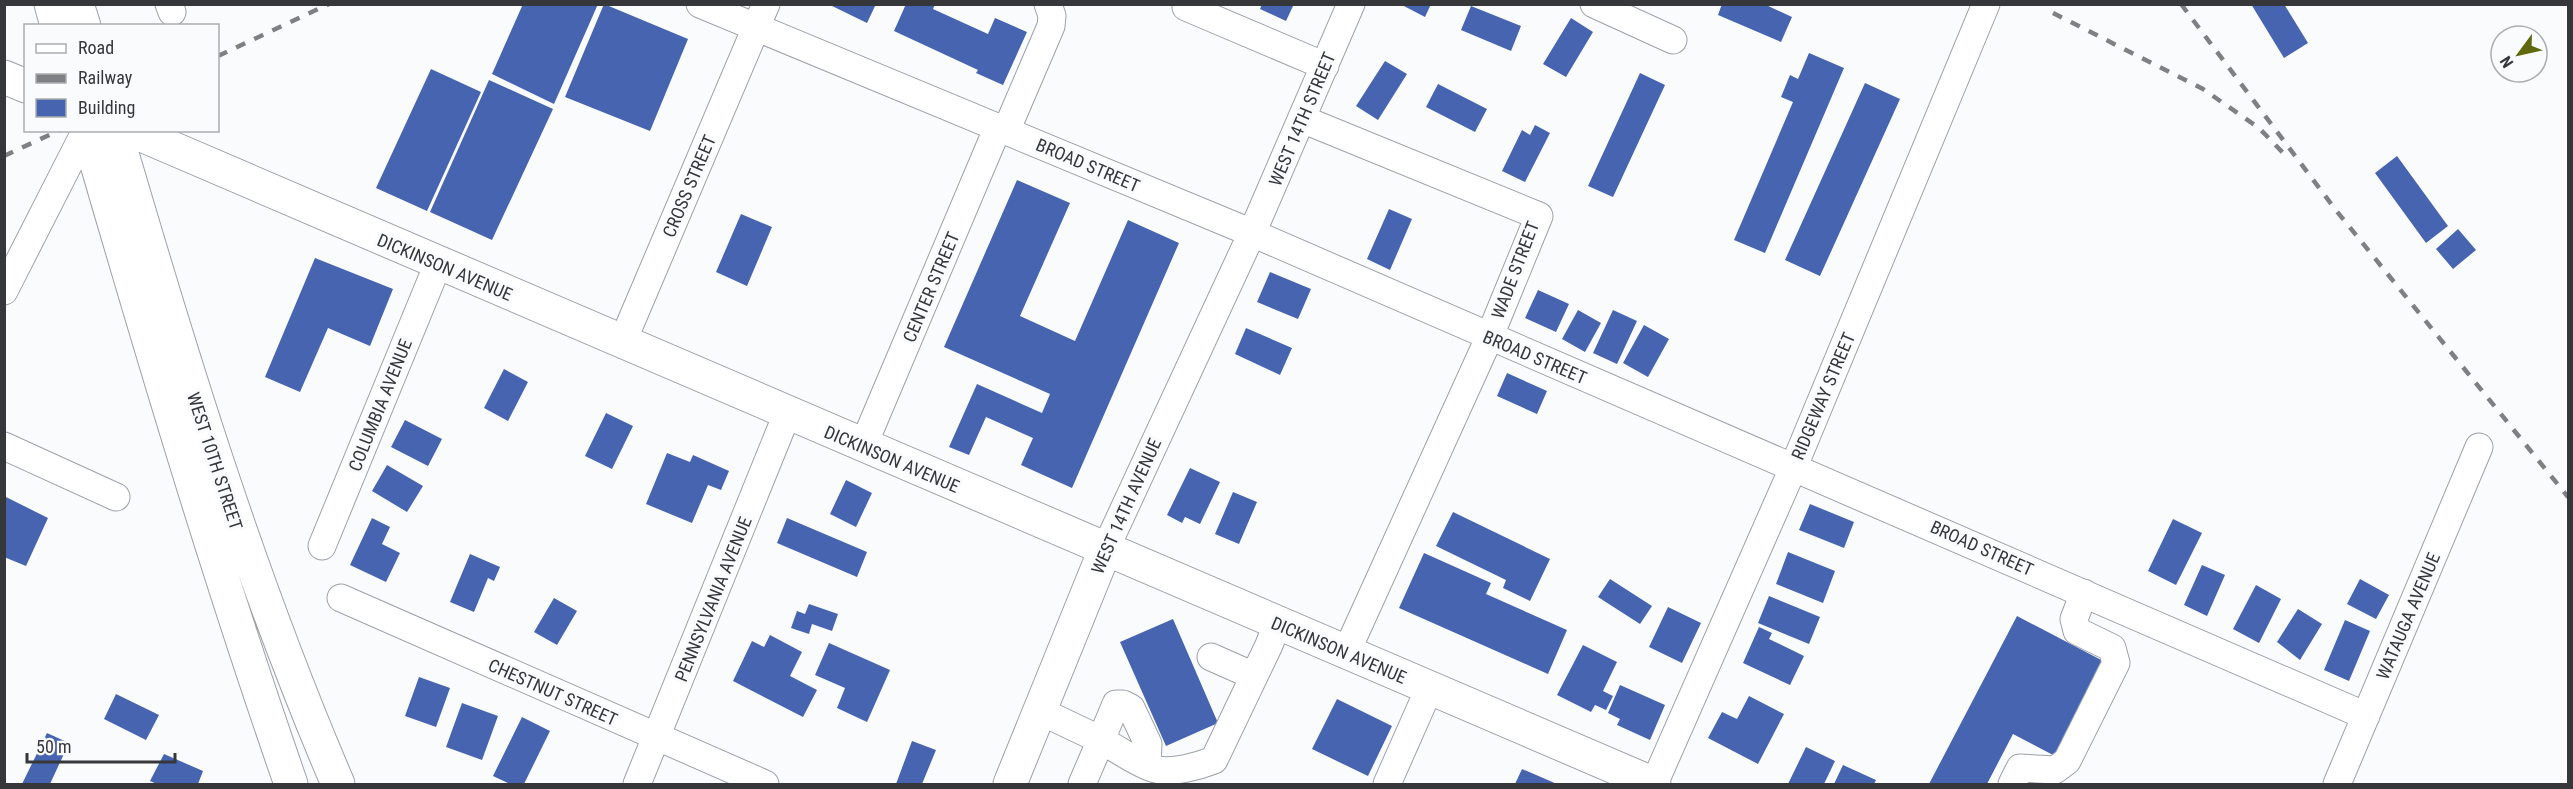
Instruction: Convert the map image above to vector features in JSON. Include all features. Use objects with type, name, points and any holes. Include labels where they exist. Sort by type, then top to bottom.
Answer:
[{"type":"main road","points":[[4,77],[24,85]]},
{"type":"main road","name":"WEST 10TH STREET","points":[[87,132],[125,215],[187,376],[238,530],[308,713],[338,784]]},
{"type":"main road","name":"WEST 10TH STREET","points":[[114,132],[125,215],[202,516],[291,784]]},
{"type":"main road","name":"DICKINSON AVENUE","points":[[135,132],[863,447],[1654,784]]},
{"type":"main road","name":"WEST 14TH AVENUE","points":[[1010,784],[1104,550]]},
{"type":"street","name":"BROAD STREET","points":[[700,4],[755,29],[1252,233],[1489,338],[1794,466],[2366,716]]},
{"type":"street","name":"CROSS STREET","points":[[622,343],[766,4]]},
{"type":"street","name":"CENTER STREET","points":[[863,447],[1002,129],[1051,26],[1052,16],[1048,4]]},
{"type":"street","points":[[1188,4],[1186,7],[1325,66]]},
{"type":"street","name":"WEST 14TH STREET","points":[[1252,233],[1351,4]]},
{"type":"street","points":[[1594,4],[1673,40]]},
{"type":"street","name":"RIDGEWAY STREET","points":[[1654,784],[1794,466],[1986,4]]},
{"type":"street","name":"WADE STREET","points":[[1302,119],[1539,216],[1489,338],[1346,653]]},
{"type":"street","points":[[4,291],[85,132]]},
{"type":"street","name":"WEST 14TH AVENUE","points":[[1104,550],[1252,233]]},
{"type":"street","name":"COLUMBIA AVENUE","points":[[322,546],[438,264]]},
{"type":"street","name":"PENNSYLVANIA AVENUE","points":[[637,784],[787,414]]},
{"type":"street","points":[[4,446],[116,496]]},
{"type":"street","name":"WATAUGA AVENUE","points":[[2337,784],[2479,447]]},
{"type":"street","points":[[2012,784],[2020,768],[2055,770],[2067,761],[2116,663],[2112,648],[2078,631],[2074,619],[2084,593]]},
{"type":"street","name":"CHESTNUT STREET","points":[[341,598],[657,739],[765,784]]},
{"type":"street","points":[[1040,711],[1101,740],[1156,770],[1194,768],[1214,760],[1277,624]]},
{"type":"street","points":[[1211,657],[1254,676]]},
{"type":"street","points":[[1387,784],[1429,689]]},
{"type":"street","points":[[1082,784],[1116,704],[1123,704],[1131,708],[1148,744],[1147,765]]},
{"type":"building","points":[[523,4],[598,4],[554,104],[492,74]]},
{"type":"building","points":[[604,4],[688,39],[650,131],[565,97]]},
{"type":"building","points":[[828,4],[876,4],[867,23]]},
{"type":"building","points":[[906,4],[935,4],[933,9],[988,34],[995,18],[1027,32],[1003,85],[976,73],[978,70],[894,31]]},
{"type":"building","points":[[1262,4],[1294,4],[1286,21],[1260,9]]},
{"type":"building","points":[[1400,4],[1431,4],[1425,17]]},
{"type":"building","points":[[1722,4],[1764,4],[1792,17],[1781,42],[1718,15]]},
{"type":"building","points":[[2251,4],[2284,4],[2308,43],[2284,58]]},
{"type":"building","points":[[1471,6],[1521,26],[1511,51],[1461,30]]},
{"type":"building","points":[[1571,18],[1593,32],[1566,77],[1543,64]]},
{"type":"building","points":[[1809,53],[1844,68],[1765,253],[1734,240],[1793,102],[1781,97],[1790,75],[1798,79]]},
{"type":"building","points":[[1385,61],[1407,74],[1378,120],[1356,106]]},
{"type":"building","points":[[431,69],[481,92],[427,211],[376,188]]},
{"type":"building","points":[[1640,73],[1665,85],[1613,197],[1588,186]]},
{"type":"building","points":[[489,80],[553,109],[492,240],[430,212]]},
{"type":"building","points":[[1865,83],[1900,99],[1820,276],[1785,260]]},
{"type":"building","points":[[1438,84],[1487,109],[1475,132],[1426,107]]},
{"type":"building","points":[[1535,125],[1550,133],[1525,182],[1502,171],[1522,130],[1530,135]]},
{"type":"building","points":[[2397,156],[2448,226],[2426,243],[2375,173]]},
{"type":"building","points":[[1017,180],[1070,203],[1020,316],[1075,341],[1128,220],[1179,243],[1072,488],[1021,465],[1033,438],[986,417],[969,455],[949,447],[977,384],[1042,413],[1050,394],[944,347]]},
{"type":"building","points":[[1389,209],[1412,219],[1390,270],[1367,259]]},
{"type":"building","points":[[741,214],[772,227],[747,286],[716,272]]},
{"type":"building","points":[[2458,229],[2476,250],[2453,269],[2436,249]]},
{"type":"building","points":[[315,258],[393,289],[370,346],[328,328],[300,392],[265,377]]},
{"type":"building","points":[[1270,272],[1311,289],[1298,319],[1257,302]]},
{"type":"building","points":[[1538,290],[1569,304],[1556,332],[1525,318]]},
{"type":"building","points":[[1578,310],[1601,323],[1585,352],[1562,339]]},
{"type":"building","points":[[1613,310],[1637,321],[1617,364],[1593,353]]},
{"type":"building","points":[[1644,325],[1669,339],[1648,377],[1623,363]]},
{"type":"building","points":[[1246,328],[1292,348],[1280,375],[1235,354]]},
{"type":"building","points":[[504,369],[528,382],[508,421],[484,408]]},
{"type":"building","points":[[1507,373],[1547,391],[1537,414],[1497,396]]},
{"type":"building","points":[[606,413],[633,426],[612,469],[585,456]]},
{"type":"building","points":[[405,420],[442,439],[428,466],[391,447]]},
{"type":"building","points":[[667,453],[690,462],[693,455],[729,471],[721,490],[708,485],[692,523],[646,504]]},
{"type":"building","points":[[387,465],[423,486],[407,512],[372,491]]},
{"type":"building","points":[[1190,468],[1220,482],[1200,524],[1185,517],[1182,523],[1167,515]]},
{"type":"building","points":[[846,480],[872,493],[856,527],[830,514]]},
{"type":"building","points":[[1233,492],[1257,502],[1239,544],[1215,534]]},
{"type":"building","points":[[4,496],[48,518],[26,566],[4,557]]},
{"type":"building","points":[[1810,504],[1854,522],[1844,548],[1799,530]]},
{"type":"building","points":[[1453,512],[1550,559],[1530,601],[1503,588],[1506,580],[1436,546]]},
{"type":"building","points":[[372,518],[390,527],[382,544],[400,553],[386,582],[350,565]]},
{"type":"building","points":[[787,518],[867,552],[857,577],[777,543]]},
{"type":"building","points":[[2173,519],[2202,533],[2176,585],[2148,571]]},
{"type":"building","points":[[1788,552],[1835,571],[1823,603],[1776,584]]},
{"type":"building","points":[[1424,553],[1491,583],[1486,594],[1567,630],[1548,674],[1399,608]]},
{"type":"building","points":[[470,554],[500,567],[494,581],[488,578],[474,612],[450,602]]},
{"type":"building","points":[[2202,565],[2225,575],[2207,616],[2184,605]]},
{"type":"building","points":[[1610,579],[1652,606],[1640,624],[1598,597]]},
{"type":"building","points":[[2360,579],[2389,595],[2376,619],[2347,604]]},
{"type":"building","points":[[2256,585],[2281,599],[2259,643],[2233,629]]},
{"type":"building","points":[[1769,596],[1820,617],[1809,644],[1758,623]]},
{"type":"building","points":[[554,598],[577,611],[557,645],[534,632]]},
{"type":"building","points":[[809,604],[838,614],[832,631],[812,624],[809,634],[791,628],[797,611],[805,614]]},
{"type":"building","points":[[1668,607],[1701,623],[1682,663],[1649,647]]},
{"type":"building","points":[[2298,609],[2322,624],[2300,660],[2277,642]]},
{"type":"building","points":[[2017,616],[2105,662],[2055,756],[2013,734],[1987,784],[1929,784]]},
{"type":"building","points":[[1173,619],[1218,723],[1166,746],[1120,642]]},
{"type":"building","points":[[2345,620],[2370,631],[2349,681],[2324,670]]},
{"type":"building","points":[[1759,627],[1772,633],[1769,639],[1804,656],[1790,685],[1743,663]]},
{"type":"building","points":[[770,635],[802,652],[790,676],[817,690],[803,717],[733,681],[752,641],[764,647]]},
{"type":"building","points":[[829,643],[890,670],[867,722],[837,708],[845,688],[815,675]]},
{"type":"building","points":[[1583,645],[1617,662],[1603,691],[1613,696],[1606,710],[1595,705],[1591,712],[1557,695]]},
{"type":"building","points":[[419,677],[450,688],[436,727],[405,716]]},
{"type":"building","points":[[1620,685],[1665,705],[1650,740],[1617,725],[1620,719],[1608,713]]},
{"type":"building","points":[[116,694],[159,715],[146,740],[104,719]]},
{"type":"building","points":[[1749,696],[1784,714],[1758,764],[1708,738],[1722,712],[1737,719]]},
{"type":"building","points":[[1337,699],[1392,726],[1368,776],[1312,749]]},
{"type":"building","points":[[462,703],[498,716],[482,760],[446,747]]},
{"type":"building","points":[[522,717],[550,731],[524,784],[510,784],[493,776]]},
{"type":"building","points":[[47,733],[69,743],[50,784],[22,784]]},
{"type":"building","points":[[912,741],[936,750],[922,784],[896,784]]},
{"type":"building","points":[[1806,747],[1835,761],[1824,784],[1788,784]]},
{"type":"building","points":[[164,754],[203,771],[198,784],[157,784],[150,781]]},
{"type":"building","points":[[1843,765],[1876,780],[1874,784],[1834,784]]},
{"type":"building","points":[[1522,769],[1557,784],[1515,784]]},
{"type":"railway","points":[[219,56],[329,4]]},
{"type":"railway","points":[[2181,4],[2335,209],[2568,497]]},
{"type":"railway","points":[[2053,13],[2203,89],[2259,128],[2288,158]]},
{"type":"railway","points":[[4,156],[56,132]]}]
